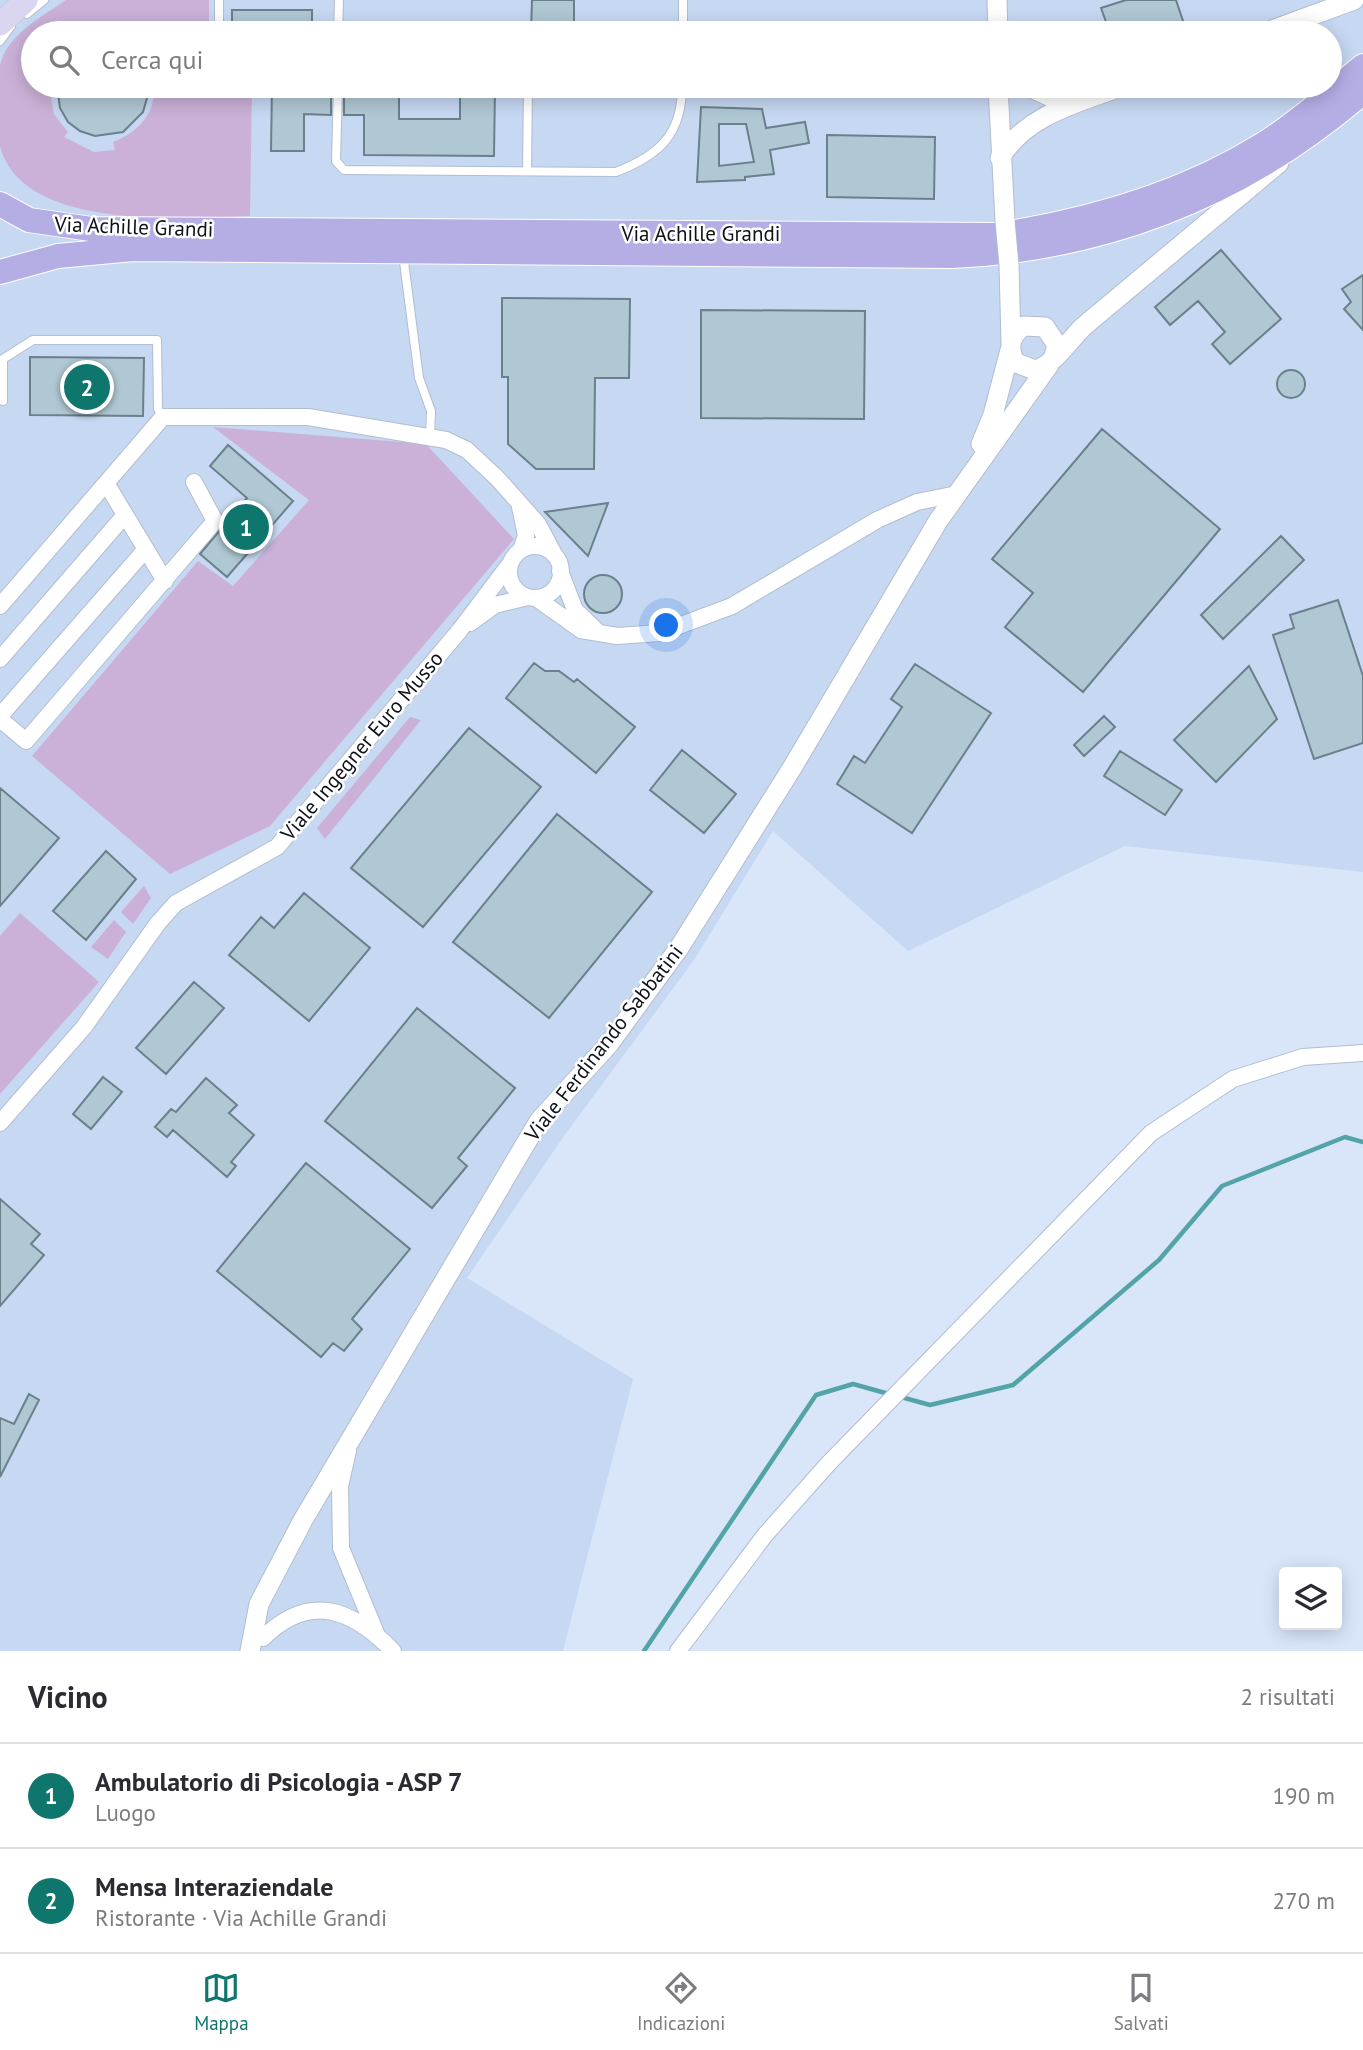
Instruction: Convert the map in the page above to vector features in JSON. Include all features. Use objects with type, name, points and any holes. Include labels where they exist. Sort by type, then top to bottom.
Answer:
[{"type":"main road","points":[[0,24],[26,0]]},
{"type":"main road","name":"Via Achille Grandi","points":[[1342,82],[1363,66]]},
{"type":"main road","name":"Via Achille Grandi","points":[[0,272],[58,256],[133,249],[987,255],[1083,240],[1162,216],[1243,178],[1320,128],[1363,92]]},
{"type":"main road","name":"Via Achille Grandi","points":[[0,204],[29,220],[91,229],[996,235],[1076,221],[1136,204],[1190,182],[1263,144],[1322,98]]},
{"type":"street","points":[[998,0],[998,21]]},
{"type":"street","points":[[1297,21],[1354,0]]},
{"type":"street","points":[[960,489],[993,415],[1011,346],[1009,265],[1000,158],[998,98]]},
{"type":"street","points":[[1066,98],[1084,100]]},
{"type":"street","points":[[1000,158],[1010,141],[1029,124],[1090,98]]},
{"type":"street","points":[[509,565],[514,588],[532,597],[569,625],[581,630],[596,630],[617,636],[660,633],[732,606],[877,520],[917,502],[960,489],[1051,362],[1084,326],[1187,243],[1320,128]]},
{"type":"street","points":[[1162,216],[1185,219],[1189,231],[1187,243]]},
{"type":"street","points":[[1009,265],[1026,312],[1057,345],[1051,362],[1035,370],[1022,367],[1011,346]]},
{"type":"street","points":[[1011,346],[1024,326],[1042,326],[1059,332],[1084,326]]},
{"type":"street","points":[[0,606],[163,417],[308,417],[446,440],[467,450],[538,524],[558,564],[575,610],[596,630]]},
{"type":"street","points":[[146,549],[0,717],[26,741],[215,521],[194,482]]},
{"type":"street","points":[[106,483],[165,580]]},
{"type":"street","name":"Viale Ferdinando Sabbatini","points":[[258,1647],[275,1572],[539,1121],[609,1044],[678,948],[960,489]]},
{"type":"street","points":[[460,630],[521,550],[526,524],[520,505]]},
{"type":"street","points":[[0,659],[125,515]]},
{"type":"street","points":[[460,630],[495,605],[544,596],[556,586],[558,564],[543,547],[521,550]]},
{"type":"street","name":"Viale Ingegner Euro Musso","points":[[0,1123],[84,1027],[158,923],[176,904],[277,847],[460,630]]},
{"type":"street","points":[[678,1651],[765,1535],[828,1464],[933,1353],[1151,1133],[1233,1079],[1303,1057],[1363,1053]]},
{"type":"street","points":[[349,1443],[340,1486],[341,1548],[376,1633]]},
{"type":"street","points":[[258,1647],[282,1623],[306,1611],[332,1611],[360,1621],[393,1651]]},
{"type":"lane","points":[[0,41],[12,25],[44,0]]},
{"type":"lane","points":[[219,0],[219,21]]},
{"type":"lane","points":[[338,21],[339,0]]},
{"type":"lane","points":[[683,0],[683,21]]},
{"type":"lane","points":[[338,98],[337,161],[341,169],[616,172],[634,165],[666,141],[677,124],[680,98]]},
{"type":"lane","points":[[527,171],[528,98]]},
{"type":"lane","points":[[403,251],[419,378],[431,411],[430,437]]},
{"type":"lane","points":[[3,401],[4,359],[33,340],[157,340],[158,409],[163,417]]},
{"type":"shaded area","points":[[0,0],[1363,0],[1363,872],[1125,846],[908,951],[773,831],[694,960],[564,1136],[467,1278],[633,1379],[563,1651],[0,1651]]},
{"type":"shaded area","points":[[66,0],[209,0],[209,21],[36,20]]},
{"type":"shaded area","points":[[21,33],[21,98],[51,98],[54,114],[68,132],[64,137],[94,152],[115,150],[113,142],[144,121],[154,98],[252,98],[250,216],[187,218],[109,214],[72,206],[39,194],[14,174],[0,146],[0,66],[3,55]]},
{"type":"shaded area","points":[[213,427],[426,444],[514,539],[270,826],[170,874],[32,756],[198,561],[233,586],[309,500]]},
{"type":"shaded area","points":[[410,717],[421,720],[325,839],[317,828]]},
{"type":"shaded area","points":[[144,886],[151,898],[133,924],[121,912]]},
{"type":"shaded area","points":[[20,913],[99,982],[0,1094],[0,936]]},
{"type":"shaded area","points":[[114,920],[126,932],[108,959],[91,947]]},
{"type":"building","points":[[532,0],[574,0],[574,21],[531,21]]},
{"type":"building","points":[[1126,0],[1176,0],[1183,21],[1106,21],[1101,8]]},
{"type":"building","points":[[232,10],[312,10],[312,21],[232,21]]},
{"type":"building","points":[[59,98],[147,98],[143,112],[123,132],[95,136],[80,131],[68,122],[60,108]]},
{"type":"building","points":[[272,98],[331,98],[331,115],[304,114],[304,151],[271,151]]},
{"type":"building","points":[[344,98],[399,98],[399,119],[460,119],[460,98],[495,98],[494,156],[364,155],[364,115],[344,115]]},
{"type":"building","points":[[701,107],[762,109],[766,128],[805,122],[809,143],[770,150],[774,174],[745,177],[745,180],[697,182]],"holes":[[[719,124],[746,124],[754,162],[719,166]]]},
{"type":"building","points":[[827,135],[935,137],[934,199],[827,197]]},
{"type":"building","points":[[1221,250],[1281,319],[1230,364],[1212,344],[1225,332],[1198,301],[1170,325],[1155,307]]},
{"type":"building","points":[[1363,275],[1363,330],[1344,309],[1351,302],[1342,289]]},
{"type":"building","points":[[502,298],[630,299],[629,378],[595,378],[594,469],[536,469],[508,444],[508,377],[502,377]]},
{"type":"building","points":[[701,310],[865,311],[864,419],[701,418]]},
{"type":"building","points":[[30,357],[144,358],[143,416],[30,415]]},
{"type":"building","points":[[1291,370],[1301,374],[1305,384],[1301,394],[1291,398],[1281,394],[1277,384],[1281,374]]},
{"type":"building","points":[[1102,429],[1220,529],[1083,692],[1005,627],[1033,593],[992,559]]},
{"type":"building","points":[[228,445],[293,501],[227,577],[200,554],[247,498],[210,466]]},
{"type":"building","points":[[608,503],[588,556],[545,512]]},
{"type":"building","points":[[1281,536],[1304,560],[1223,639],[1201,615]]},
{"type":"building","points":[[603,575],[616,581],[622,594],[616,607],[603,613],[590,607],[584,594],[590,581]]},
{"type":"building","points":[[1338,600],[1363,676],[1363,743],[1314,759],[1273,635],[1294,628],[1290,615]]},
{"type":"building","points":[[534,663],[545,671],[559,671],[574,682],[577,679],[635,727],[596,773],[506,698]]},
{"type":"building","points":[[915,664],[991,713],[912,833],[837,784],[854,756],[865,763],[902,707],[891,699]]},
{"type":"building","points":[[1249,666],[1277,719],[1216,782],[1174,740]]},
{"type":"building","points":[[1104,716],[1115,727],[1084,756],[1074,745]]},
{"type":"building","points":[[469,728],[541,787],[423,927],[351,868]]},
{"type":"building","points":[[682,750],[736,794],[704,833],[650,790]]},
{"type":"building","points":[[1120,751],[1182,790],[1165,815],[1104,776]]},
{"type":"building","points":[[0,788],[59,838],[0,906]]},
{"type":"building","points":[[557,814],[652,892],[549,1018],[453,942]]},
{"type":"building","points":[[106,851],[136,879],[86,940],[53,911]]},
{"type":"building","points":[[304,893],[370,948],[309,1021],[229,955],[261,917],[274,928]]},
{"type":"building","points":[[194,982],[224,1008],[166,1074],[136,1048]]},
{"type":"building","points":[[417,1008],[515,1088],[458,1158],[467,1166],[432,1208],[325,1121]]},
{"type":"building","points":[[103,1077],[122,1092],[91,1129],[73,1114]]},
{"type":"building","points":[[206,1078],[237,1105],[229,1113],[254,1135],[231,1162],[236,1166],[227,1177],[173,1130],[167,1137],[155,1127],[171,1109],[176,1112]]},
{"type":"building","points":[[306,1163],[410,1249],[352,1319],[362,1329],[344,1351],[333,1343],[321,1357],[217,1271]]},
{"type":"building","points":[[0,1199],[40,1234],[31,1244],[44,1255],[0,1306]]},
{"type":"building","points":[[29,1394],[39,1400],[0,1477],[0,1418],[14,1424]]},
{"type":"waterway","points":[[901,1397],[930,1405],[1013,1385],[1159,1260],[1222,1186],[1345,1137],[1363,1142]]},
{"type":"waterway","points":[[644,1651],[816,1395],[853,1384],[889,1394]]},
{"type":"place","name":"Mensa Interaziendale","points":[[87,387]]},
{"type":"place","name":"Ambulatorio di Psicologia - ASP 7","points":[[246,527]]}]
